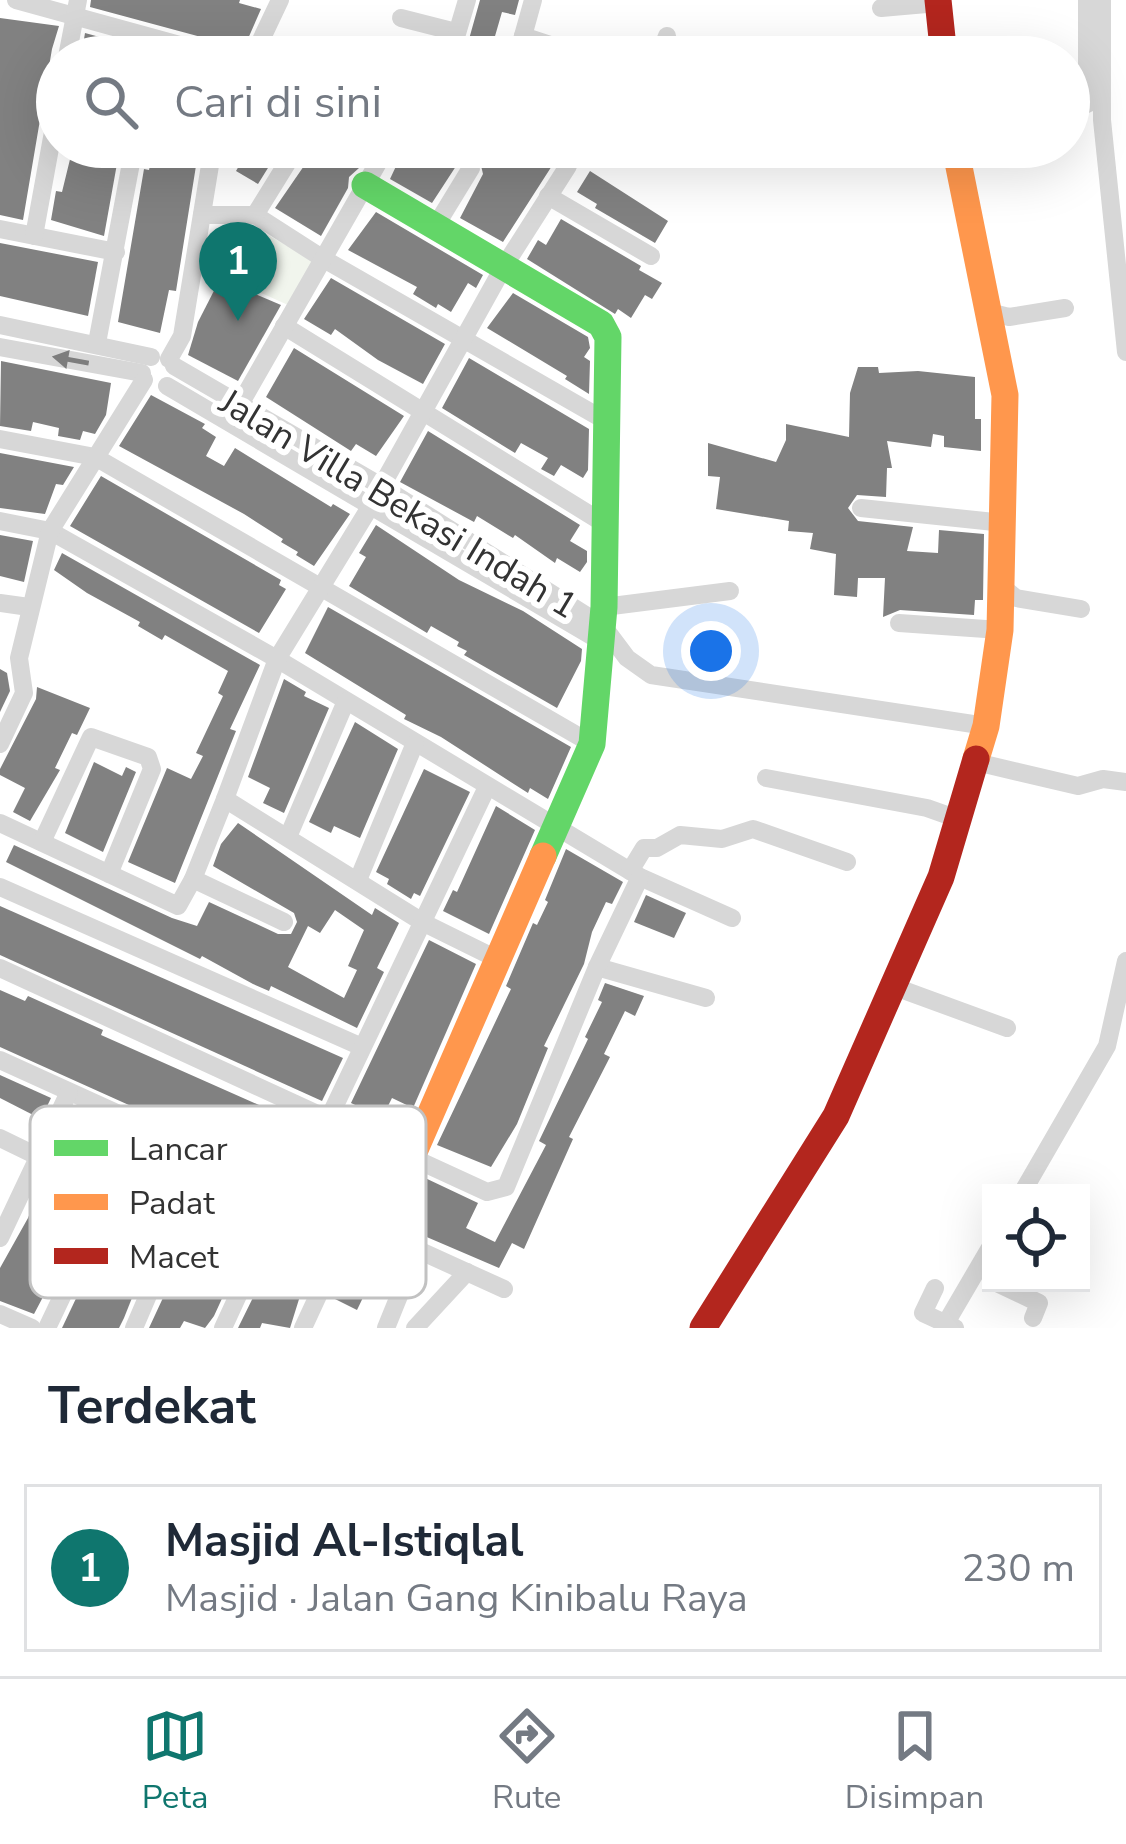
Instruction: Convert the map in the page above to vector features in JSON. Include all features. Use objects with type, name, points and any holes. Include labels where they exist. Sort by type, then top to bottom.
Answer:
[{"type":"main road","points":[[938,2],[942,36]]},
{"type":"main road","points":[[703,1328],[820,1147],[940,877],[986,727],[1000,630],[1005,395],[959,168]]},
{"type":"main road","points":[[365,185],[605,328],[607,631],[592,744],[426,1128]]},
{"type":"street","points":[[16,0],[76,8],[131,36]]},
{"type":"street","points":[[263,36],[280,0]]},
{"type":"street","points":[[456,36],[467,0]]},
{"type":"street","points":[[523,36],[533,0]]},
{"type":"street","points":[[1087,0],[1087,36]]},
{"type":"street","points":[[1102,0],[1102,120],[1126,352]]},
{"type":"street","points":[[881,8],[938,2]]},
{"type":"street","points":[[400,18],[457,32]]},
{"type":"street","points":[[1090,116],[1102,120]]},
{"type":"street","points":[[34,236],[46,168]]},
{"type":"street","points":[[97,344],[130,168]]},
{"type":"street","points":[[0,744],[24,692],[19,658],[50,531],[156,367],[180,343],[210,168]]},
{"type":"street","points":[[255,215],[284,168]]},
{"type":"street","points":[[239,406],[375,168]]},
{"type":"street","points":[[435,227],[471,168]]},
{"type":"street","points":[[0,824],[178,905],[193,879],[277,659],[370,507],[503,268],[567,168]]},
{"type":"street","points":[[548,196],[651,256]]},
{"type":"street","points":[[202,215],[255,215],[606,421]]},
{"type":"street","points":[[0,230],[116,252]]},
{"type":"street","points":[[988,312],[1010,317],[1065,308]]},
{"type":"street","name":"Jalan Villa Bekasi Indah 1","points":[[0,326],[97,344],[239,406],[381,486],[607,631],[638,668],[664,680],[986,727]]},
{"type":"street","points":[[284,326],[605,524]]},
{"type":"street","name":"Jalan Villa Bekasi Indah 1","points":[[0,347],[156,367],[174,377],[167,386],[370,507],[607,631]]},
{"type":"street","points":[[0,439],[95,457],[592,744]]},
{"type":"street","points":[[861,508],[1004,523]]},
{"type":"street","points":[[0,521],[50,531],[277,659],[635,874],[732,918]]},
{"type":"street","points":[[1001,586],[1016,598],[1081,610]]},
{"type":"street","points":[[607,631],[730,591]]},
{"type":"street","points":[[0,604],[29,608]]},
{"type":"street","points":[[899,622],[1000,630]]},
{"type":"street","points":[[288,837],[346,701]]},
{"type":"street","points":[[42,842],[91,736],[148,757],[152,769],[109,874]]},
{"type":"street","points":[[358,880],[415,743]]},
{"type":"street","points":[[976,761],[1078,786],[1103,779],[1126,782]]},
{"type":"street","points":[[766,778],[958,818]]},
{"type":"street","points":[[335,1106],[487,787]]},
{"type":"street","points":[[225,799],[424,922],[500,960]]},
{"type":"street","points":[[426,1166],[488,1192],[503,1191],[644,848],[657,848],[680,836],[722,839],[753,829],[848,862]]},
{"type":"street","points":[[193,879],[284,922]]},
{"type":"street","points":[[0,887],[362,1047]]},
{"type":"street","points":[[1027,1184],[1107,1046],[1126,962]]},
{"type":"street","points":[[597,967],[706,998]]},
{"type":"street","points":[[0,968],[298,1106]]},
{"type":"street","points":[[895,987],[1006,1028]]},
{"type":"street","points":[[1107,1046],[1126,1056]]},
{"type":"street","points":[[0,1060],[100,1106]]},
{"type":"street","points":[[62,1106],[69,1092]]},
{"type":"street","points":[[0,1138],[30,1152]]},
{"type":"street","points":[[0,1238],[30,1175]]},
{"type":"street","points":[[426,1253],[504,1289]]},
{"type":"street","points":[[389,1319],[416,1326],[467,1272]]},
{"type":"street","points":[[935,1288],[923,1313],[948,1327],[982,1286]]},
{"type":"street","points":[[1016,1292],[1039,1303],[1033,1318]]},
{"type":"street","points":[[46,1328],[60,1298]]},
{"type":"street","points":[[134,1328],[147,1298]]},
{"type":"street","points":[[223,1328],[236,1298]]},
{"type":"street","points":[[303,1328],[322,1298]]},
{"type":"street","points":[[0,1314],[32,1328]]},
{"type":"shaded area","points":[[261,231],[316,262],[288,305],[232,280]]},
{"type":"building","points":[[91,0],[240,0],[261,9],[249,36],[197,36],[90,7]]},
{"type":"building","points":[[480,0],[519,0],[515,15],[502,12],[495,36],[470,36]]},
{"type":"building","points":[[0,18],[59,26],[56,36],[36,36],[36,143],[23,220],[0,215]]},
{"type":"building","points":[[68,168],[116,168],[104,236],[51,220],[56,191],[62,192]]},
{"type":"building","points":[[196,168],[176,291],[169,290],[160,333],[118,322],[144,169]]},
{"type":"building","points":[[238,168],[268,168],[258,184]]},
{"type":"building","points":[[303,168],[359,168],[349,177],[348,188],[321,236],[275,208]]},
{"type":"building","points":[[395,168],[455,168],[432,203],[390,179]]},
{"type":"building","points":[[482,168],[551,168],[503,242],[460,218],[483,174]]},
{"type":"building","points":[[590,171],[668,221],[655,243],[577,192]]},
{"type":"building","points":[[376,212],[483,275],[476,288],[468,283],[451,312],[438,304],[436,308],[413,294],[417,287],[348,250]]},
{"type":"building","points":[[561,219],[662,283],[652,299],[645,295],[631,318],[618,309],[615,314],[527,259],[538,240],[546,245]]},
{"type":"building","points":[[223,229],[240,236],[224,274],[207,267]]},
{"type":"building","points":[[0,243],[98,262],[88,316],[0,296]]},
{"type":"building","points":[[331,278],[445,344],[423,384],[335,329],[331,335],[304,319]]},
{"type":"building","points":[[220,279],[281,305],[238,381],[188,355]]},
{"type":"building","points":[[513,293],[588,337],[590,348],[584,357],[590,361],[589,394],[487,328]]},
{"type":"building","points":[[294,348],[404,416],[376,456],[356,444],[351,451],[266,397]]},
{"type":"building","points":[[469,358],[589,429],[588,470],[583,478],[561,465],[554,476],[541,469],[548,458],[521,443],[515,453],[442,408]]},
{"type":"building","points":[[1,361],[111,383],[106,415],[95,434],[83,431],[80,440],[58,436],[59,428],[33,422],[31,431],[0,426]]},
{"type":"building","points":[[858,367],[878,367],[879,373],[918,371],[975,377],[981,451],[944,447],[944,436],[933,434],[931,447],[887,441],[892,468],[887,468],[886,497],[857,495],[848,508],[858,521],[913,527],[907,551],[938,553],[939,530],[984,534],[983,600],[975,600],[974,615],[900,610],[883,617],[885,578],[858,578],[857,597],[834,595],[836,554],[810,549],[813,533],[788,531],[789,521],[716,509],[720,477],[708,476],[708,443],[776,462],[786,440],[786,424],[849,437],[850,393]]},
{"type":"building","points":[[151,395],[205,424],[202,428],[216,437],[206,456],[224,466],[235,448],[350,514],[314,566],[244,514],[119,446]]},
{"type":"building","points":[[428,431],[580,525],[570,541],[587,551],[580,572],[557,558],[555,563],[477,516],[474,522],[400,482]]},
{"type":"building","points":[[0,453],[74,467],[63,485],[56,484],[45,514],[0,508]]},
{"type":"building","points":[[101,476],[281,580],[279,585],[286,589],[259,633],[70,526]]},
{"type":"building","points":[[376,525],[459,580],[523,611],[582,649],[581,661],[557,708],[464,655],[467,651],[457,646],[459,642],[431,626],[427,633],[349,586],[366,557],[359,553]]},
{"type":"building","points":[[0,535],[33,541],[24,582],[0,576]]},
{"type":"building","points":[[62,553],[260,665],[230,729],[236,731],[175,883],[128,862],[167,768],[191,779],[203,756],[196,753],[223,696],[218,693],[228,671],[165,635],[162,640],[54,570]]},
{"type":"building","points":[[328,607],[571,747],[548,799],[530,788],[528,793],[404,719],[406,715],[305,653]]},
{"type":"building","points":[[0,669],[7,673],[10,691],[0,712]]},
{"type":"building","points":[[284,679],[329,708],[284,813],[263,803],[270,788],[248,777]]},
{"type":"building","points":[[37,687],[90,708],[77,735],[72,733],[55,768],[60,770],[30,821],[13,812],[25,788],[0,775],[0,769],[36,699]]},
{"type":"building","points":[[355,722],[398,749],[360,838],[334,826],[331,833],[309,822]]},
{"type":"building","points":[[94,762],[122,776],[126,767],[136,772],[103,852],[65,833]]},
{"type":"building","points":[[424,769],[470,792],[420,896],[414,893],[411,899],[376,872]]},
{"type":"building","points":[[496,806],[535,830],[489,934],[443,911],[453,890],[457,892]]},
{"type":"building","points":[[238,823],[372,915],[375,908],[399,923],[377,968],[384,972],[357,1028],[271,986],[269,991],[200,959],[6,862],[14,845],[172,918],[197,926],[209,902],[278,934],[291,934],[297,922],[294,913],[213,866],[221,844]],"holes":[[[335,910],[364,930],[348,966],[357,970],[344,998],[288,967],[308,926],[320,933]]]},
{"type":"building","points":[[566,849],[623,882],[612,904],[606,902],[592,932],[584,964],[544,1046],[548,1048],[517,1124],[491,1167],[437,1145],[511,989],[506,986],[533,923],[537,925],[548,902]]},
{"type":"building","points":[[646,895],[686,913],[674,938],[634,922]]},
{"type":"building","points":[[0,906],[343,1058],[322,1101],[0,955]]},
{"type":"building","points":[[429,940],[476,964],[414,1106],[392,1098],[388,1106],[351,1103]]},
{"type":"building","points":[[605,983],[644,996],[635,1016],[625,1011],[604,1054],[610,1057],[569,1137],[573,1139],[524,1249],[512,1243],[499,1268],[426,1237],[426,1178],[478,1203],[466,1228],[495,1242],[546,1145],[539,1141],[588,1039],[602,1002],[598,1000]]},
{"type":"building","points":[[0,990],[25,1001],[28,996],[103,1030],[101,1035],[261,1106],[131,1106],[0,1047]]},
{"type":"building","points":[[0,1075],[51,1098],[47,1106],[30,1106],[30,1113],[0,1098]]},
{"type":"building","points":[[30,1213],[30,1298],[42,1298],[34,1314],[0,1301],[0,1268]]},
{"type":"building","points":[[76,1298],[132,1298],[119,1328],[62,1328]]},
{"type":"building","points":[[163,1298],[222,1298],[205,1328],[184,1321],[180,1328],[149,1328]]},
{"type":"building","points":[[253,1298],[299,1298],[290,1328],[262,1323],[260,1328],[238,1328]]},
{"type":"building","points":[[333,1298],[363,1298],[357,1310]]},
{"type":"traffic: fast","points":[[365,185],[601,324],[608,337],[604,607],[592,744],[543,856]]},
{"type":"traffic: slow","points":[[959,168],[1005,395],[1000,630],[986,726],[976,759]]},
{"type":"traffic: slow","points":[[426,1124],[543,856]]},
{"type":"traffic: jam","points":[[938,0],[942,36]]},
{"type":"traffic: jam","points":[[703,1328],[836,1116],[941,877],[976,759]]},
{"type":"place","name":"Masjid Al-Istiqlal","points":[[238,321]]}]
